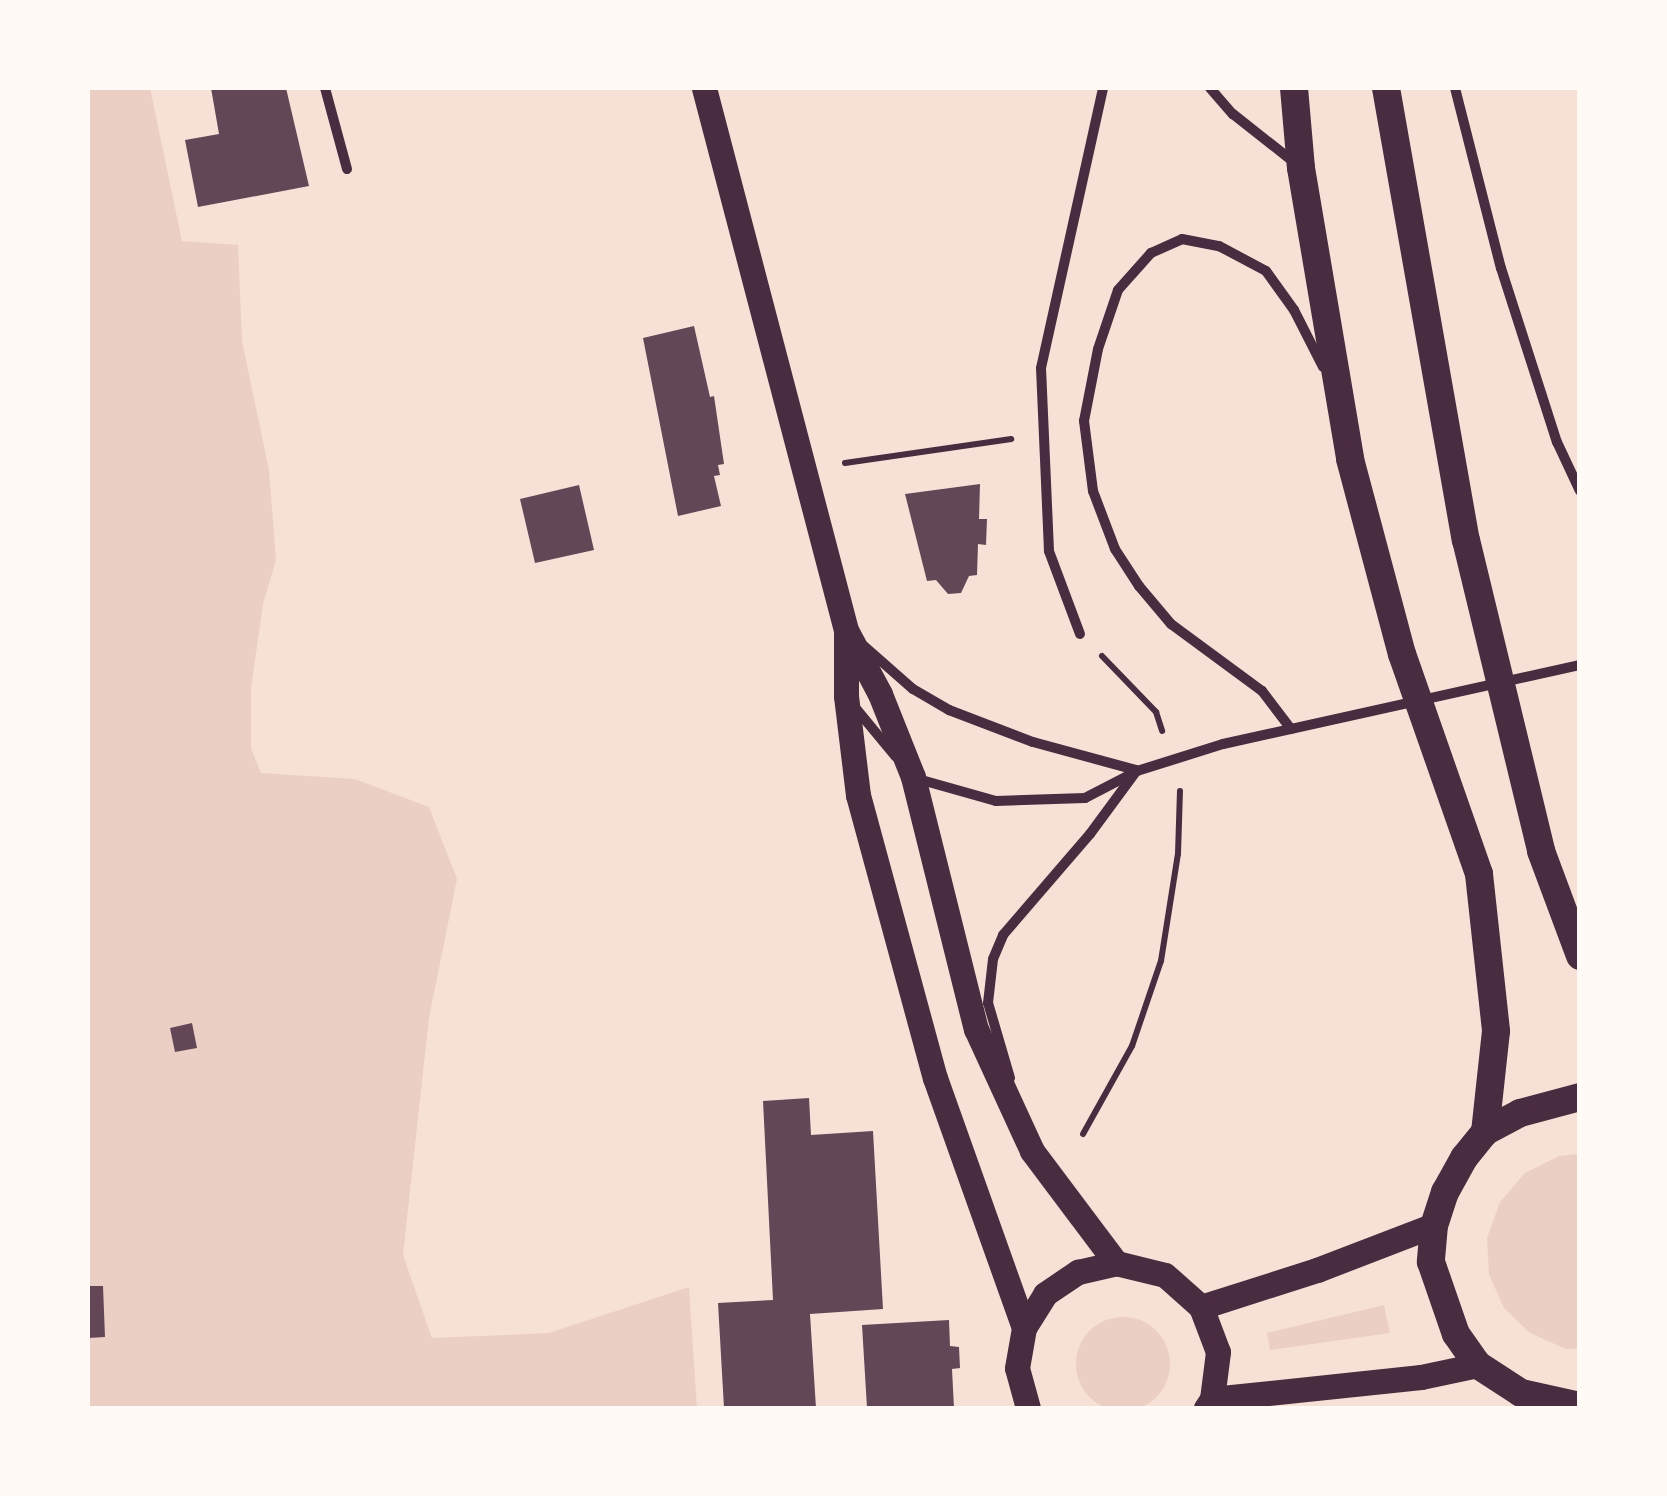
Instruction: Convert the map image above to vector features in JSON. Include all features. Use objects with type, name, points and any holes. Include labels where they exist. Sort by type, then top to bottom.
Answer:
[{"type":"highway","points":[[1294,88],[1301,168],[1350,459],[1402,654],[1479,874],[1496,1031],[1486,1132]]},
{"type":"highway","points":[[1386,88],[1466,540],[1542,851],[1580,956]]},
{"type":"highway","points":[[1580,1096],[1520,1112],[1486,1132],[1464,1158],[1434,1224],[1432,1262],[1456,1334],[1478,1366],[1520,1393],[1580,1406]]},
{"type":"main road","points":[[704,88],[846,630],[880,694],[913,778],[976,1029],[1032,1151],[1116,1264]]},
{"type":"main road","points":[[846,630],[846,696],[858,795],[935,1078],[1024,1328]]},
{"type":"main road","points":[[1200,1307],[1318,1270],[1434,1224]]},
{"type":"main road","points":[[1028,1408],[1017,1368],[1024,1328],[1045,1294],[1078,1272],[1116,1264],[1164,1275],[1200,1307],[1218,1352],[1209,1404],[1478,1366]]},
{"type":"street","points":[[325,88],[347,169]]},
{"type":"street","points":[[1080,634],[1049,551],[1040,368],[1103,88]]},
{"type":"street","points":[[1210,88],[1233,114],[1301,168]]},
{"type":"street","points":[[1456,88],[1501,268],[1557,442],[1580,491]]},
{"type":"street","points":[[1291,730],[1262,691],[1171,624],[1140,586],[1110,534],[1093,491],[1084,421],[1098,348],[1118,290],[1151,253],[1182,240],[1219,246],[1266,271],[1294,310],[1322,364],[1350,459]]},
{"type":"street","points":[[846,630],[912,690],[949,710],[1032,742],[1136,771]]},
{"type":"street","points":[[846,696],[913,778],[955,793],[1025,803],[1084,798],[1136,771],[1291,730],[1580,666]]},
{"type":"street","points":[[1032,1151],[988,1002],[993,959],[1003,934],[1090,834],[1136,771]]},
{"type":"path","points":[[878,458],[1025,436]]},
{"type":"path","points":[[1080,634],[1156,712],[1167,747]]},
{"type":"path","points":[[1083,1134],[1132,1046],[1162,961],[1180,836],[1183,800],[1178,782]]},
{"type":"shaded area","points":[[88,88],[150,88],[182,241],[238,245],[242,341],[269,470],[276,560],[263,604],[251,689],[251,748],[261,773],[355,779],[429,807],[457,879],[429,1018],[403,1255],[432,1338],[549,1333],[689,1287],[697,1408],[88,1408]]},
{"type":"shaded area","points":[[1579,1154],[1579,1349],[1566,1349],[1530,1333],[1504,1308],[1489,1275],[1487,1238],[1500,1202],[1525,1173],[1559,1156]]},
{"type":"shaded area","points":[[1384,1305],[1390,1333],[1270,1350],[1267,1333]]},
{"type":"shaded area","points":[[1123,1317],[1141,1321],[1156,1331],[1166,1346],[1170,1364],[1166,1382],[1156,1397],[1141,1407],[1123,1411],[1105,1407],[1090,1397],[1080,1382],[1076,1364],[1080,1346],[1090,1331],[1105,1321]]},
{"type":"building","points":[[211,88],[286,88],[309,186],[198,207],[185,140],[219,134]]},
{"type":"building","points":[[694,326],[710,397],[714,396],[724,464],[718,465],[720,475],[714,476],[721,506],[678,516],[643,338]]},
{"type":"building","points":[[980,484],[979,519],[987,519],[986,545],[978,544],[977,575],[969,576],[961,593],[948,594],[936,580],[927,581],[905,494]]},
{"type":"building","points":[[579,485],[594,550],[535,563],[520,499]]},
{"type":"building","points":[[192,1023],[197,1048],[175,1052],[170,1028]]},
{"type":"building","points":[[809,1098],[811,1135],[873,1131],[883,1309],[810,1314],[816,1408],[724,1408],[718,1303],[773,1300],[763,1101]]},
{"type":"building","points":[[88,1286],[103,1286],[105,1337],[88,1338]]},
{"type":"building","points":[[949,1320],[950,1346],[959,1347],[960,1368],[952,1369],[954,1408],[867,1408],[862,1325]]}]
